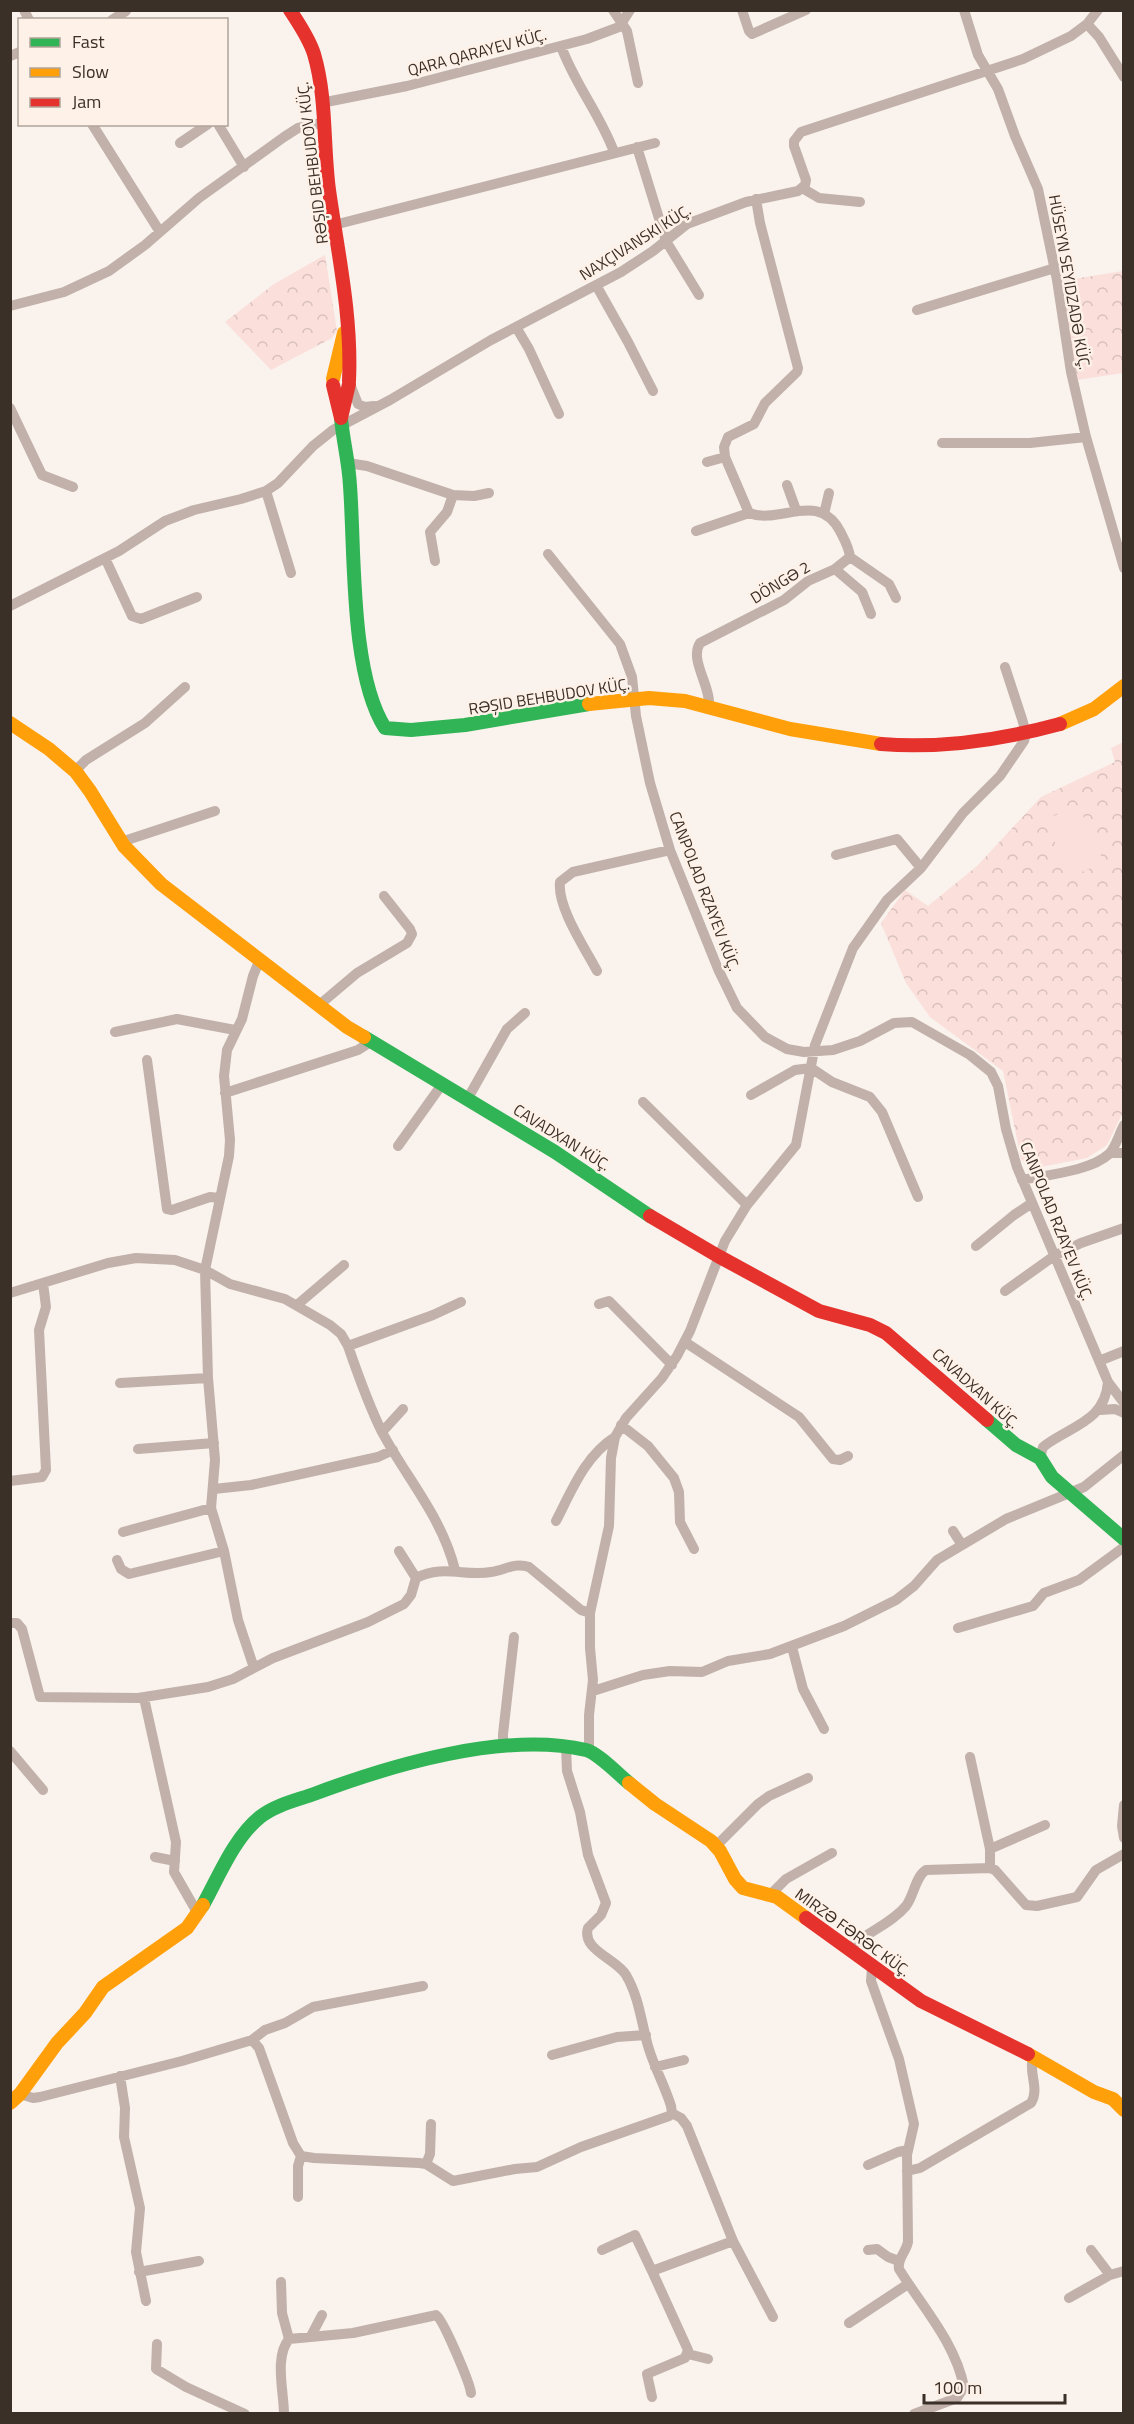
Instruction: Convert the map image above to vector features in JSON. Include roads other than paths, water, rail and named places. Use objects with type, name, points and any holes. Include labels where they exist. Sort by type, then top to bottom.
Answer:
[{"type":"street","name":"RƏŞID BEHBUDOV KÜÇ.","points":[[290,10],[314,54],[347,319]]},
{"type":"street","points":[[613,10],[630,39],[639,83]]},
{"type":"street","points":[[623,24],[630,10]]},
{"type":"street","points":[[742,10],[752,34],[806,10]]},
{"type":"street","name":"HÜSEYN SEYIDZADƏ KÜÇ.","points":[[964,10],[978,56],[998,89],[1038,189],[1055,268],[1071,372],[1086,437],[1124,568]]},
{"type":"street","points":[[10,606],[105,558],[179,515],[266,491],[278,483],[341,422],[380,405],[516,327],[596,285],[653,251],[687,224],[756,199],[793,193],[802,188],[805,185],[806,176],[795,151],[794,141],[801,132],[987,72],[1057,44],[1087,24],[1098,10]]},
{"type":"street","name":"QARA QARAYEV KÜÇ.","points":[[321,103],[407,86],[561,46],[613,30],[623,24]]},
{"type":"street","points":[[1087,24],[1099,37],[1124,77]]},
{"type":"street","points":[[561,46],[569,67],[605,128],[614,152]]},
{"type":"street","points":[[10,306],[88,282],[126,260],[199,198],[298,128],[322,123]]},
{"type":"street","points":[[93,126],[160,232]]},
{"type":"street","points":[[180,144],[205,126]]},
{"type":"street","points":[[219,126],[244,166]]},
{"type":"street","points":[[334,225],[655,142]]},
{"type":"street","points":[[637,147],[666,241],[699,295]]},
{"type":"street","points":[[802,188],[819,198],[860,202]]},
{"type":"street","points":[[749,513],[725,457],[724,447],[728,437],[754,424],[765,403],[797,372],[798,368],[760,223],[756,199]]},
{"type":"street","points":[[917,310],[1055,268]]},
{"type":"street","points":[[596,285],[653,391]]},
{"type":"street","points":[[333,382],[347,319]]},
{"type":"street","points":[[341,422],[349,382],[347,319]]},
{"type":"street","points":[[516,327],[537,365],[559,414]]},
{"type":"street","points":[[333,382],[341,373],[346,375],[358,404],[367,408],[380,405]]},
{"type":"street","name":"RƏŞID BEHBUDOV KÜÇ.","points":[[333,382],[348,463],[360,635],[375,715],[385,728],[393,731],[463,726],[587,703],[634,698],[677,699],[788,728],[862,742],[966,744],[1026,734],[1085,714],[1124,686]]},
{"type":"street","points":[[10,408],[42,475],[73,487]]},
{"type":"street","points":[[942,443],[1030,443],[1086,437]]},
{"type":"street","points":[[707,462],[725,457]]},
{"type":"street","points":[[348,463],[366,466],[453,495],[474,496],[489,493]]},
{"type":"street","points":[[787,485],[796,510]]},
{"type":"street","points":[[266,491],[291,573]]},
{"type":"street","points":[[824,514],[829,494]]},
{"type":"street","points":[[435,561],[430,532],[447,512],[453,495]]},
{"type":"street","points":[[696,531],[749,513],[762,516],[806,510],[824,514],[837,526],[850,550],[850,557],[890,584],[896,598]]},
{"type":"street","name":"CANPOLAD RZAYEV KÜÇ.","points":[[548,554],[620,644],[632,677],[650,783],[670,850],[718,969],[737,1008],[754,1028],[777,1045],[796,1051],[813,1052],[844,1047],[887,1026],[906,1021],[919,1025],[970,1054],[985,1066],[995,1078],[1008,1137],[1022,1180],[1108,1382],[1124,1403]]},
{"type":"street","name":"DÖNGƏ 2","points":[[708,706],[708,692],[696,654],[700,644],[784,600],[808,581],[835,570],[850,557]]},
{"type":"street","points":[[105,558],[132,616],[136,618],[141,619],[197,597]]},
{"type":"street","points":[[835,570],[862,592],[871,614]]},
{"type":"street","points":[[15,2099],[38,2066],[85,2013],[103,1987],[178,1935],[198,1914],[246,1831],[260,1817],[367,1774],[431,1758],[503,1746],[535,1744],[589,1751],[589,1715],[593,1691],[590,1614],[609,1526],[611,1458],[615,1437],[621,1425],[672,1365],[685,1342],[718,1256],[747,1206],[796,1145],[818,1034],[853,948],[887,900],[921,867],[963,813],[1000,776],[1020,748],[1026,734],[1005,668]]},
{"type":"street","points":[[75,771],[86,760],[145,723],[185,687]]},
{"type":"street","name":"CAVADXAN KÜÇ.","points":[[10,723],[75,771],[89,789],[130,855],[160,884],[318,1006],[718,1256],[819,1311],[870,1325],[886,1333],[1016,1445],[1040,1458],[1046,1470],[1124,1539]]},
{"type":"street","points":[[121,842],[215,811]]},
{"type":"street","points":[[836,855],[897,838],[921,867]]},
{"type":"street","points":[[597,971],[563,903],[559,890],[560,882],[573,872],[670,850]]},
{"type":"street","points":[[318,1006],[357,973],[411,939],[410,929],[384,896]]},
{"type":"street","points":[[254,1668],[238,1620],[224,1551],[211,1509],[214,1489],[214,1443],[208,1378],[205,1270],[230,1140],[225,1093],[227,1050],[242,1019],[252,976],[260,959]]},
{"type":"street","points":[[468,1098],[507,1029],[525,1013]]},
{"type":"street","points":[[115,1032],[177,1019],[235,1030]]},
{"type":"street","points":[[225,1093],[358,1050],[372,1041]]},
{"type":"street","points":[[147,1060],[167,1209],[172,1210],[210,1197],[220,1198]]},
{"type":"street","points":[[751,1095],[795,1070],[811,1068],[832,1082],[870,1097],[878,1104],[918,1197]]},
{"type":"street","points":[[398,1146],[443,1083]]},
{"type":"street","points":[[644,1102],[747,1206]]},
{"type":"street","points":[[1110,1154],[1124,1125]]},
{"type":"street","points":[[1022,1180],[1073,1170],[1097,1162],[1110,1154],[1124,1154]]},
{"type":"street","points":[[976,1246],[1032,1203]]},
{"type":"street","points":[[1005,1291],[1054,1256],[1124,1228]]},
{"type":"street","points":[[10,1293],[108,1263],[136,1258],[175,1260],[205,1270],[230,1284],[270,1293],[297,1305],[330,1325],[341,1334],[348,1346],[382,1432],[437,1521],[451,1553],[455,1570]]},
{"type":"street","points":[[297,1305],[344,1265]]},
{"type":"street","points":[[10,1481],[42,1477],[46,1470],[39,1330],[46,1307],[43,1283]]},
{"type":"street","points":[[599,1304],[609,1301],[672,1365]]},
{"type":"street","points":[[348,1346],[433,1315],[461,1302]]},
{"type":"street","points":[[685,1342],[791,1412],[807,1427],[833,1459],[840,1460],[848,1456]]},
{"type":"street","points":[[1099,1360],[1124,1351]]},
{"type":"street","points":[[120,1383],[208,1378]]},
{"type":"street","points":[[1100,1410],[1106,1398],[1108,1382]]},
{"type":"street","points":[[382,1432],[403,1409]]},
{"type":"street","points":[[1040,1458],[1047,1444],[1100,1410],[1115,1409],[1124,1413]]},
{"type":"street","points":[[621,1425],[648,1446],[674,1478],[679,1492],[680,1522],[694,1549]]},
{"type":"street","points":[[556,1521],[591,1458],[615,1437]]},
{"type":"street","points":[[138,1449],[214,1443]]},
{"type":"street","points":[[214,1489],[251,1485],[378,1457],[393,1450]]},
{"type":"street","points":[[593,1691],[643,1674],[702,1671],[728,1661],[770,1654],[792,1647],[896,1600],[914,1586],[930,1566],[962,1545],[1006,1519],[1072,1494],[1104,1473],[1124,1455]]},
{"type":"street","points":[[123,1532],[211,1509]]},
{"type":"street","points":[[953,1531],[962,1545]]},
{"type":"street","points":[[958,1628],[1033,1606],[1044,1593],[1079,1580],[1124,1547]]},
{"type":"street","points":[[117,1560],[121,1569],[129,1574],[224,1551]]},
{"type":"street","points":[[10,1623],[17,1623],[22,1629],[40,1697],[144,1698],[208,1687],[234,1679],[273,1658],[368,1623],[405,1604],[411,1595],[416,1578],[399,1551]]},
{"type":"street","points":[[416,1578],[455,1570],[492,1572],[522,1565],[529,1567],[581,1610],[590,1614]]},
{"type":"street","points":[[503,1746],[502,1734],[514,1637]]},
{"type":"street","points":[[792,1647],[803,1689],[824,1729]]},
{"type":"street","points":[[144,1698],[176,1842],[174,1872],[198,1914]]},
{"type":"street","points":[[566,1747],[567,1771],[580,1812],[588,1855],[606,1903],[602,1915],[588,1928],[587,1941],[624,1972],[636,1997],[655,2067],[668,2095],[672,2113],[681,2118],[687,2126],[733,2241],[773,2317]]},
{"type":"street","points":[[10,1751],[43,1790]]},
{"type":"street","name":"MIRZƏ FƏRƏC KÜÇ.","points":[[589,1751],[655,1804],[716,1846],[735,1879],[743,1888],[770,1895],[784,1902],[872,1968],[921,2001],[1033,2057],[1094,2092],[1113,2099],[1124,2110]]},
{"type":"street","points":[[969,1757],[990,1849],[990,1868]]},
{"type":"street","points":[[716,1846],[758,1804],[769,1796],[808,1778]]},
{"type":"street","points":[[1124,1805],[1122,1826],[1124,1838]]},
{"type":"street","points":[[990,1849],[1046,1826]]},
{"type":"street","points":[[770,1895],[779,1884],[832,1852]]},
{"type":"street","points":[[849,1949],[900,1912],[912,1897],[919,1876],[926,1870],[990,1868],[995,1870],[1021,1902],[1037,1906],[1077,1897],[1096,1870],[1124,1854]]},
{"type":"street","points":[[155,1857],[175,1862]]},
{"type":"street","points":[[872,1968],[871,1981],[899,2059],[914,2124],[908,2150],[908,2242],[899,2261],[899,2270],[947,2339],[964,2387],[957,2398],[914,2414]]},
{"type":"street","points":[[15,2099],[40,2097],[252,2040],[265,2030],[285,2023],[313,2007],[423,1986]]},
{"type":"street","points":[[552,2055],[617,2037],[646,2035]]},
{"type":"street","points":[[252,2040],[259,2049],[293,2143],[301,2156],[298,2166],[298,2198]]},
{"type":"street","points":[[907,2171],[920,2168],[1031,2103],[1035,2094],[1031,2069],[1033,2057]]},
{"type":"street","points":[[655,2067],[684,2060]]},
{"type":"street","points":[[120,2076],[125,2108],[124,2137],[141,2214],[135,2244],[146,2301]]},
{"type":"street","points":[[301,2156],[426,2164],[453,2181],[537,2167],[580,2147],[659,2121],[672,2113]]},
{"type":"street","points":[[426,2164],[430,2154],[431,2124]]},
{"type":"street","points":[[868,2165],[908,2150]]},
{"type":"street","points":[[602,2250],[635,2235],[686,2346],[688,2355]]},
{"type":"street","points":[[652,2271],[733,2241]]},
{"type":"street","points":[[868,2250],[877,2248],[888,2257],[899,2261]]},
{"type":"street","points":[[1091,2250],[1110,2275]]},
{"type":"street","points":[[140,2272],[200,2261]]},
{"type":"street","points":[[1069,2298],[1110,2275],[1124,2271]]},
{"type":"street","points":[[281,2282],[282,2313],[289,2339],[286,2343],[282,2364],[284,2414]]},
{"type":"street","points":[[849,2323],[908,2284]]},
{"type":"street","points":[[311,2336],[322,2315]]},
{"type":"street","points":[[289,2339],[353,2333],[436,2315],[442,2319],[455,2355],[469,2381],[471,2393]]},
{"type":"street","points":[[157,2344],[156,2369],[186,2387],[245,2414]]},
{"type":"street","points":[[652,2397],[647,2374],[688,2355],[708,2359]]}]
